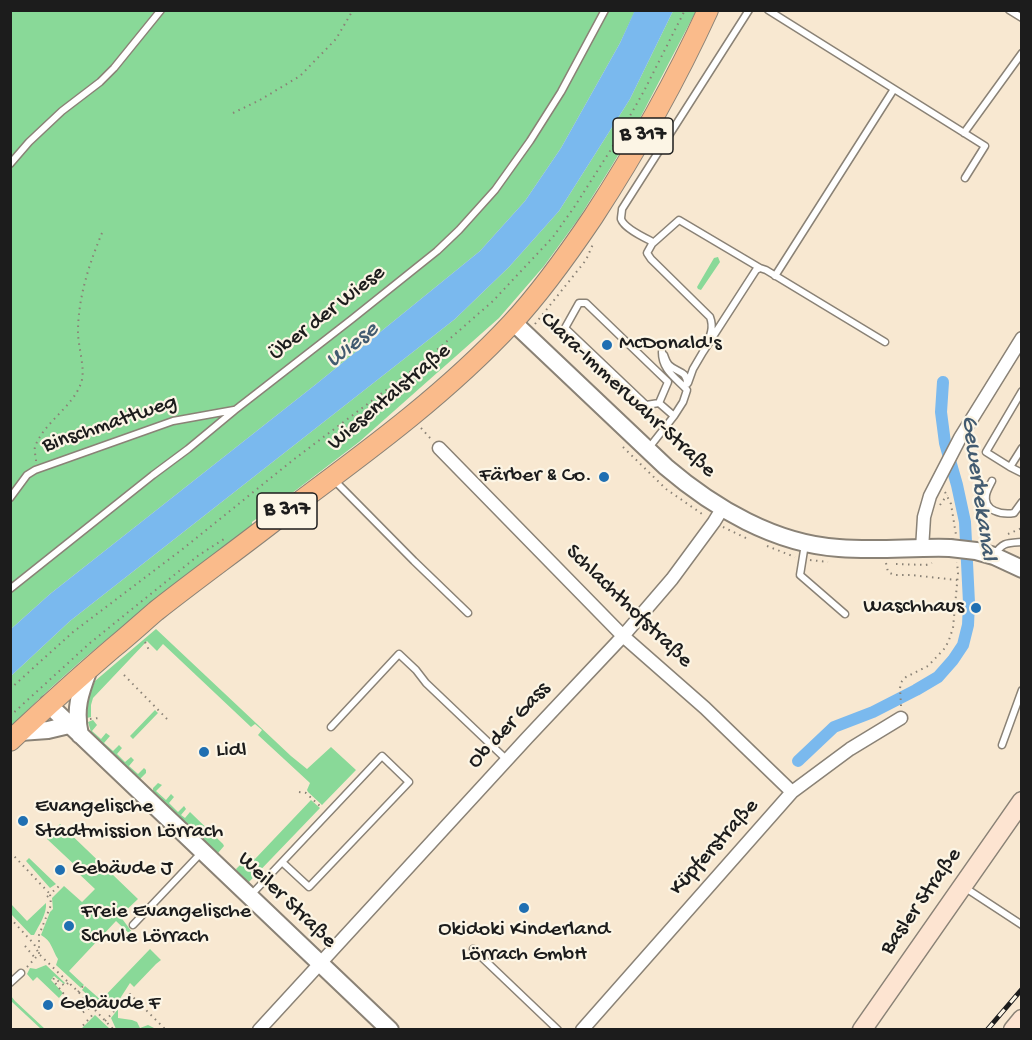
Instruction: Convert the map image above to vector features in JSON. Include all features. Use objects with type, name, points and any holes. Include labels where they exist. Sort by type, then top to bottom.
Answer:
[{"type":"main road","name":"Wiesentalstraße","points":[[14,730],[48,705],[155,612],[410,416],[445,387],[513,322],[567,256],[610,191],[661,103],[708,10]]},
{"type":"main road","name":"Basler Straße","points":[[862,1029],[1022,801]]},
{"type":"main road","points":[[1013,1029],[1022,1019]]},
{"type":"street","name":"Clara-Immerwahr-Straße","points":[[513,322],[648,450],[693,490],[722,509],[783,537],[805,544],[839,548],[976,551],[994,556],[1022,569]]},
{"type":"street","points":[[922,549],[926,504],[938,478],[960,438],[1020,346]]},
{"type":"street","name":"Schlachthofstraße","points":[[439,448],[623,636],[705,708],[792,792]]},
{"type":"street","name":"Ob der Gass","points":[[259,1029],[623,636],[672,579],[722,509]]},
{"type":"street","points":[[14,730],[75,730],[78,725],[78,704],[89,669]]},
{"type":"street","name":"Weiler Straße","points":[[48,705],[390,1029]]},
{"type":"street","name":"Küpferstraße","points":[[582,1029],[792,792],[901,713]]},
{"type":"lane","points":[[10,164],[29,142],[62,111],[100,82],[114,68],[161,10]]},
{"type":"lane","name":"Über der Wiese","points":[[10,589],[352,319],[437,251],[459,230],[495,190],[530,141],[561,92],[605,10]]},
{"type":"lane","points":[[652,244],[651,241],[622,222],[622,209],[749,10]]},
{"type":"lane","points":[[768,10],[985,146],[966,178]]},
{"type":"lane","points":[[1009,10],[1022,18]]},
{"type":"lane","points":[[964,133],[1022,53]]},
{"type":"lane","points":[[775,276],[894,89]]},
{"type":"lane","points":[[703,352],[713,324],[710,316],[647,253],[652,244],[679,220],[885,342]]},
{"type":"lane","points":[[648,450],[683,402],[690,376],[703,352],[756,270],[760,268]]},
{"type":"lane","points":[[658,403],[668,382],[586,303],[579,303],[565,328],[646,405],[658,403],[674,416]]},
{"type":"lane","points":[[662,352],[668,364],[685,375],[687,387],[665,368],[662,352]]},
{"type":"lane","points":[[1022,391],[986,452],[1022,473]]},
{"type":"lane","name":"Binschmattweg","points":[[10,498],[27,475],[34,470],[173,421],[235,410]]},
{"type":"lane","points":[[1010,467],[1022,448]]},
{"type":"lane","points":[[332,478],[468,613]]},
{"type":"lane","points":[[992,481],[986,494],[986,501],[993,510],[998,513],[1014,513],[1022,502]]},
{"type":"lane","points":[[994,556],[1000,546],[1022,542]]},
{"type":"lane","points":[[805,544],[800,575],[845,614]]},
{"type":"lane","points":[[331,727],[399,654],[507,760]]},
{"type":"lane","points":[[1002,745],[1022,690]]},
{"type":"lane","points":[[249,896],[382,756],[409,782],[309,887],[282,862]]},
{"type":"lane","points":[[133,925],[202,851]]},
{"type":"lane","points":[[962,886],[1022,925]]},
{"type":"lane","points":[[473,950],[558,1029]]},
{"type":"lane","points":[[10,983],[21,973]]},
{"type":"path","points":[[233,113],[300,76],[336,39],[353,10]]},
{"type":"path","points":[[10,689],[73,632],[184,548],[293,460],[422,363],[493,301],[553,237],[575,206],[644,91],[685,10]]},
{"type":"path","points":[[34,470],[35,449],[41,437],[74,396],[83,379],[78,331],[81,307],[84,284],[102,233]]},
{"type":"path","points":[[410,416],[439,448]]},
{"type":"path","points":[[901,713],[902,681],[936,660],[945,648],[953,628],[958,573],[954,550],[954,517],[951,504],[938,478]]},
{"type":"path","points":[[939,506],[947,495]]},
{"type":"path","points":[[886,563],[888,572],[894,575],[957,580]]},
{"type":"path","points":[[124,675],[169,721]]},
{"type":"path","points":[[14,730],[25,702]]},
{"type":"path","points":[[91,719],[99,718]]},
{"type":"path","points":[[299,792],[306,793],[328,813]]},
{"type":"path","points":[[10,859],[14,855],[50,894],[51,905],[39,935],[39,954],[21,973]]},
{"type":"path","points":[[44,900],[58,886]]},
{"type":"path","points":[[10,918],[34,944],[39,954],[114,1029]]},
{"type":"path","points":[[25,946],[35,958]]},
{"type":"path","points":[[68,982],[65,986],[54,978],[53,980],[63,993],[82,1010],[82,1013],[93,1006]]},
{"type":"path","points":[[78,992],[84,986]]},
{"type":"path","points":[[105,1021],[130,994],[166,1029]]},
{"type":"path","points":[[79,1029],[96,1011]]},
{"type":"green space","points":[[11,11],[635,11],[620,43],[561,148],[525,201],[480,251],[315,385],[50,594],[11,629]]},
{"type":"green space","points":[[673,11],[696,11],[639,120],[579,218],[544,266],[499,318],[359,442],[252,522],[252,529],[158,599],[67,673],[11,727],[11,676],[70,621],[455,319],[509,267],[559,211],[630,99]]},
{"type":"green space","points":[[718,257],[720,262],[701,290],[698,289],[697,287],[714,258]]},
{"type":"green space","points":[[156,629],[307,769],[331,747],[356,770],[322,805],[308,792],[310,783],[258,735],[262,730],[255,724],[251,727],[163,644],[157,651],[147,641],[93,698],[91,717],[87,718],[87,702],[95,681]]},
{"type":"green space","points":[[155,710],[158,713],[133,739],[130,736]]},
{"type":"green space","points":[[93,720],[97,725],[92,731],[101,739],[106,733],[110,736],[104,743],[113,751],[119,745],[122,748],[117,754],[125,762],[131,757],[134,760],[129,766],[138,774],[144,768],[146,770],[139,780],[91,732],[88,722]]},
{"type":"green space","points":[[158,783],[162,785],[156,791],[166,800],[171,794],[174,797],[169,803],[178,812],[184,806],[186,809],[181,815],[185,818],[190,812],[223,844],[224,846],[218,853],[153,792],[153,788]]},
{"type":"green space","points":[[311,800],[320,808],[248,883],[236,869],[250,855],[255,859]]},
{"type":"green space","points":[[60,824],[138,899],[120,916],[135,936],[133,937],[116,921],[69,971],[84,985],[81,988],[56,965],[58,959],[50,943],[41,935],[53,909],[52,898],[64,886],[82,902],[95,889],[77,872],[79,869],[47,839]]},
{"type":"green space","points":[[29,858],[56,884],[50,888],[26,861]]},
{"type":"green space","points":[[46,903],[44,915],[34,935],[31,935],[11,914],[11,904],[27,921]]},
{"type":"green space","points":[[150,949],[161,960],[134,987],[130,983],[112,1011],[105,1004],[102,1008],[82,990],[85,986],[101,1000]]},
{"type":"green space","points":[[46,965],[65,983],[54,976],[51,980],[63,993],[59,998],[37,977],[33,981],[27,974],[30,968],[36,969]]},
{"type":"green space","points":[[11,996],[45,1029],[41,1029],[11,1001]]},
{"type":"green space","points":[[118,1009],[118,1018],[137,1022],[140,1028],[148,1025],[156,1029],[116,1029],[111,1018]]},
{"type":"green space","points":[[95,1015],[110,1029],[81,1029]]},
{"type":"water","points":[[635,10],[673,11],[630,99],[559,211],[509,267],[455,319],[70,621],[11,676],[11,629],[50,594],[315,385],[480,251],[525,201],[561,148],[620,43]]},
{"type":"waterway","name":"Gewerbekanal","points":[[798,761],[834,727],[873,712],[938,677],[963,645],[968,625],[969,603],[965,522],[945,443],[941,412],[943,382]]},
{"type":"railway","points":[[987,1030],[1022,989]]},
{"type":"place","name":"McDonald's","points":[[607,345]]},
{"type":"place","name":"Färber & Co.","points":[[604,477]]},
{"type":"place","name":"Waschhaus","points":[[976,608]]},
{"type":"place","name":"Lidl","points":[[204,752]]},
{"type":"place","name":"Evangelische Stadtmission Lörrach","points":[[23,821]]},
{"type":"place","name":"Gebäude J","points":[[60,870]]},
{"type":"place","name":"Okidoki Kinderland Lörrach GmbH","points":[[524,908]]},
{"type":"place","name":"Freie Evangelische Schule Lörrach","points":[[69,926]]},
{"type":"place","name":"Gebäude F","points":[[48,1005]]},
{"type":"water label","name":"Wiese","points":[[353,346]]}]
